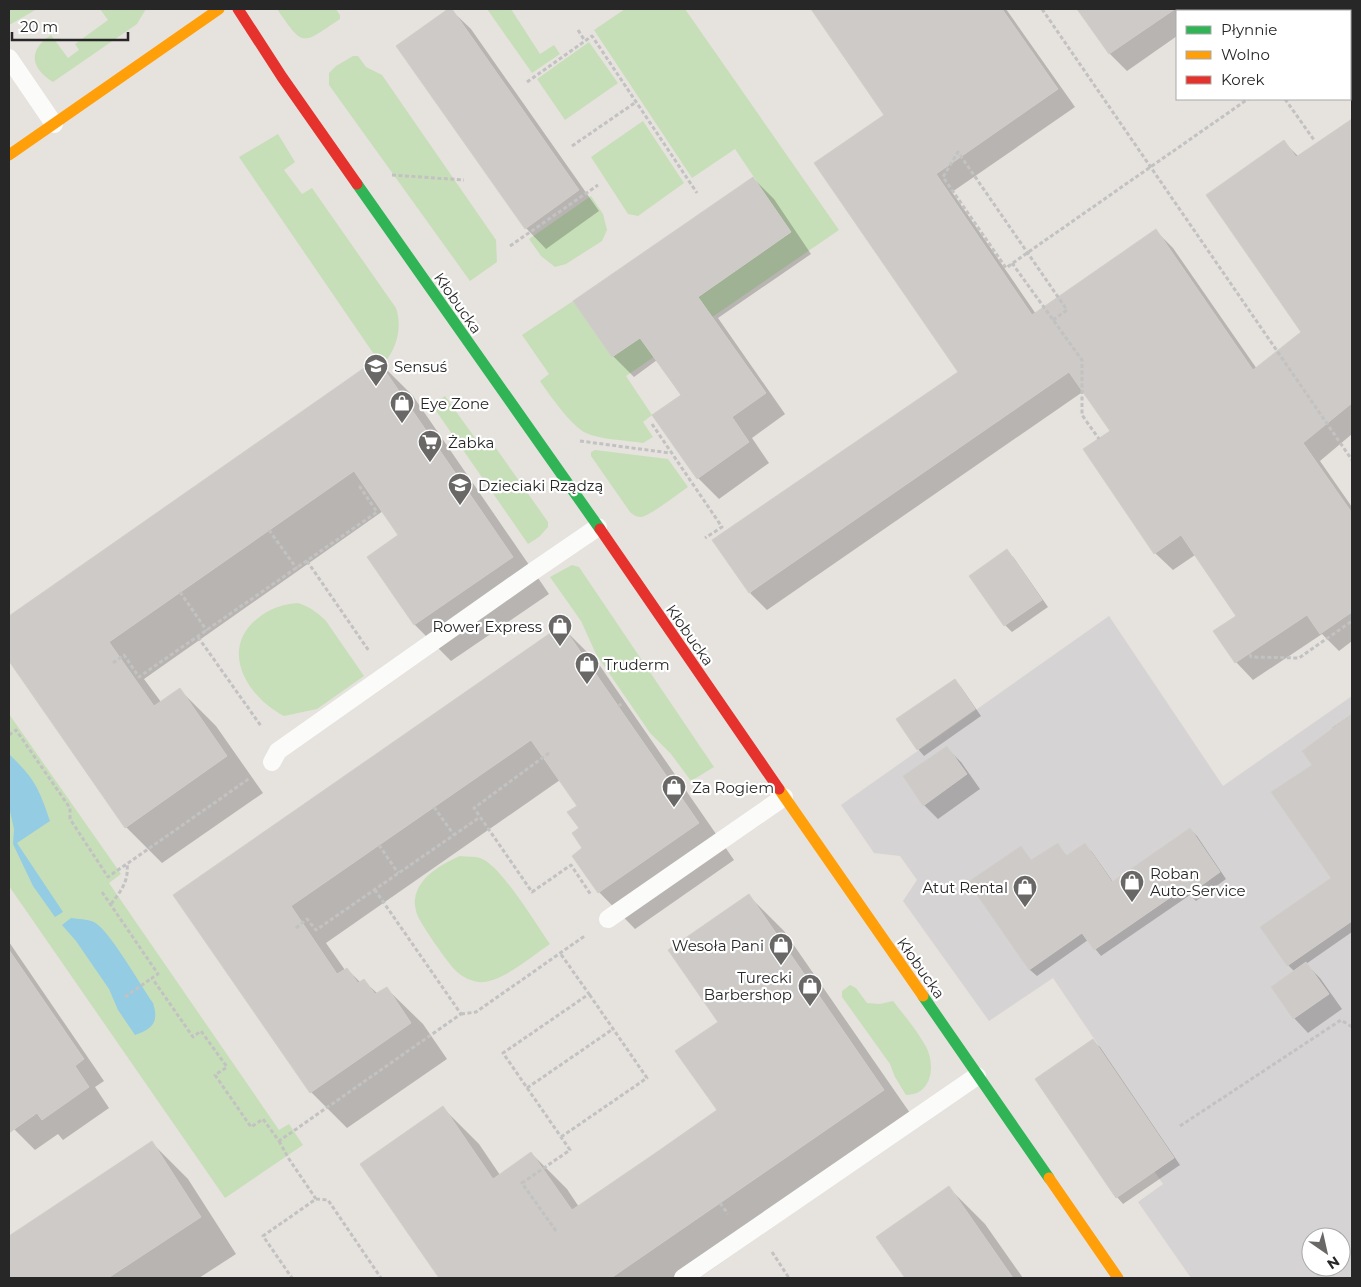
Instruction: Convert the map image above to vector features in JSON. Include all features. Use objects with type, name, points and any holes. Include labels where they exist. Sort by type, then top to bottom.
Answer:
[{"type":"street","points":[[9,155],[219,9]]},
{"type":"street","name":"Kłobucka","points":[[238,9],[282,77],[598,527],[1118,1278]]},
{"type":"lane","points":[[9,58],[54,124]]},
{"type":"lane","points":[[275,756],[385,675],[598,527]]},
{"type":"lane","points":[[608,919],[784,797]]},
{"type":"lane","points":[[683,1278],[977,1076]]},
{"type":"path","points":[[1042,9],[1352,460]]},
{"type":"path","points":[[578,30],[585,41]]},
{"type":"path","points":[[527,82],[592,36],[697,193]]},
{"type":"path","points":[[1053,320],[1067,310],[1027,252],[958,152],[943,177],[1006,268],[1027,252],[1247,100]]},
{"type":"path","points":[[1286,100],[1314,140]]},
{"type":"path","points":[[572,146],[636,102]]},
{"type":"path","points":[[386,174],[464,180]]},
{"type":"path","points":[[510,246],[598,185]]},
{"type":"path","points":[[1012,263],[1082,360],[1082,415],[1099,439]]},
{"type":"path","points":[[652,424],[722,526],[705,538]]},
{"type":"path","points":[[573,440],[671,453]]},
{"type":"path","points":[[113,663],[124,655],[139,677],[378,512],[360,487],[363,484]]},
{"type":"path","points":[[269,530],[297,568]]},
{"type":"path","points":[[307,561],[385,675]]},
{"type":"path","points":[[180,592],[207,631]]},
{"type":"path","points":[[1250,654],[1251,657],[1299,658],[1352,621]]},
{"type":"path","points":[[9,735],[16,730],[70,808],[70,819],[108,877],[275,756],[198,637]]},
{"type":"path","points":[[618,706],[623,703]]},
{"type":"path","points":[[279,1141],[461,1014],[476,1012],[608,919],[571,865],[532,892],[474,808],[549,753]]},
{"type":"path","points":[[434,807],[454,835]]},
{"type":"path","points":[[296,928],[308,919],[316,930],[480,817]]},
{"type":"path","points":[[379,845],[398,873]]},
{"type":"path","points":[[111,904],[125,884],[128,872],[126,864]]},
{"type":"path","points":[[375,890],[461,1014]]},
{"type":"path","points":[[102,892],[158,974],[125,997]]},
{"type":"path","points":[[560,953],[647,1078],[561,1137]]},
{"type":"path","points":[[152,978],[192,1037],[201,1031],[227,1067],[215,1075],[251,1127],[263,1119],[316,1199]]},
{"type":"path","points":[[556,1231],[522,1183],[570,1150],[503,1053],[588,994]]},
{"type":"path","points":[[1180,1126],[1341,1020],[1352,1027]]},
{"type":"path","points":[[527,1088],[613,1029]]},
{"type":"path","points":[[292,1278],[263,1236],[316,1199],[328,1200],[381,1278]]},
{"type":"shaded area","points":[[1109,616],[1223,786],[1352,696],[1352,1278],[1191,1278],[1138,1202],[1163,1184],[1154,1171],[1174,1157],[1053,978],[989,1021],[903,901],[917,880],[900,856],[874,853],[841,805]]},
{"type":"green space","points":[[9,9],[37,9],[9,24]]},
{"type":"green space","points":[[100,9],[146,9],[137,24],[53,82],[45,77],[36,65],[35,53],[38,47],[51,35],[68,58],[79,50],[75,44],[108,20]]},
{"type":"green space","points":[[277,9],[336,9],[340,19],[318,34],[310,38],[304,38],[293,31]]},
{"type":"green space","points":[[487,9],[511,9],[540,54],[554,45],[560,54],[532,73]]},
{"type":"green space","points":[[625,9],[685,9],[839,230],[626,376],[652,415],[643,422],[653,437],[643,443],[592,435],[574,424],[540,381],[549,374],[522,335],[573,301],[613,356],[791,232],[735,149],[692,178],[594,30]]},
{"type":"green space","points":[[589,42],[618,83],[565,120],[537,79]]},
{"type":"green space","points":[[353,56],[358,56],[366,67],[382,75],[496,240],[497,262],[470,281],[329,85],[329,73],[336,66]]},
{"type":"green space","points":[[643,121],[684,183],[638,216],[628,214],[591,157]]},
{"type":"green space","points":[[278,134],[295,162],[284,170],[302,194],[312,188],[396,308],[399,324],[397,339],[391,353],[382,366],[239,157]]},
{"type":"green space","points":[[591,196],[603,214],[607,230],[602,241],[566,264],[555,267],[541,256],[529,239]]},
{"type":"green space","points":[[445,396],[475,438],[491,441],[548,522],[548,527],[539,537],[528,544],[432,405]]},
{"type":"green space","points":[[595,450],[668,459],[688,487],[651,513],[641,517],[634,515],[591,456],[591,452]]},
{"type":"green space","points":[[572,565],[579,567],[714,767],[691,781],[671,754],[650,733],[596,654],[581,621],[550,577]]},
{"type":"green space","points":[[298,603],[313,610],[326,621],[364,676],[317,709],[284,716],[258,696],[248,683],[242,670],[239,655],[241,641],[248,627],[262,615],[279,606]]},
{"type":"green space","points":[[9,714],[121,874],[109,883],[279,1130],[289,1124],[303,1145],[225,1198],[9,886]]},
{"type":"green space","points":[[460,856],[480,858],[498,872],[518,896],[550,944],[510,972],[484,982],[473,981],[459,974],[423,926],[415,907],[417,891],[426,878],[439,867]]},
{"type":"green space","points":[[850,985],[856,988],[867,1003],[880,1004],[893,1001],[918,1033],[928,1052],[931,1069],[927,1084],[922,1090],[915,1094],[906,1095],[895,1077],[890,1064],[842,997],[842,991]]},
{"type":"water","points":[[9,754],[35,784],[50,821],[17,843],[63,912],[55,917],[33,886],[13,844],[14,829],[9,807]]},
{"type":"water","points":[[71,918],[94,922],[101,927],[125,959],[153,1003],[155,1020],[146,1030],[135,1035],[118,1010],[109,989],[76,941],[62,925]]},
{"type":"building","points":[[448,9],[452,9],[579,190],[525,229],[396,46]]},
{"type":"building","points":[[811,9],[1002,9],[1058,89],[936,174],[1032,315],[1156,229],[1253,370],[1301,332],[1206,195],[1284,140],[1296,157],[1352,119],[1352,403],[1303,443],[1352,513],[1352,612],[1320,634],[1307,615],[1235,663],[1213,631],[1236,616],[1181,535],[1154,554],[1083,449],[1110,431],[1069,372],[749,593],[712,540],[958,372],[814,163],[884,115]]},
{"type":"building","points":[[1077,9],[1175,9],[1109,54]]},
{"type":"building","points":[[753,177],[791,232],[698,297],[766,393],[732,417],[749,442],[697,479],[652,415],[681,395],[640,338],[612,357],[573,301]]},
{"type":"building","points":[[377,359],[513,557],[414,625],[367,557],[398,535],[354,471],[109,642],[154,706],[180,688],[227,756],[125,828],[9,661],[9,616]]},
{"type":"building","points":[[1007,549],[1042,600],[1004,626],[969,576]]},
{"type":"building","points":[[562,625],[699,823],[598,893],[572,856],[582,848],[572,833],[579,828],[567,812],[577,806],[531,740],[291,906],[337,974],[347,968],[358,983],[364,979],[375,994],[387,987],[411,1023],[310,1093],[173,895]]},
{"type":"building","points":[[955,679],[975,709],[917,750],[896,719]]},
{"type":"building","points":[[1352,714],[1352,921],[1287,966],[1260,927],[1331,878],[1271,792],[1312,765],[1302,751]]},
{"type":"building","points":[[947,746],[967,774],[923,806],[903,776]]},
{"type":"building","points":[[1190,828],[1220,872],[1188,895],[1184,888],[1094,950],[1082,933],[1029,970],[968,882],[1021,846],[1031,860],[1058,843],[1066,856],[1085,843],[1112,882]]},
{"type":"building","points":[[749,894],[884,1090],[611,1278],[439,1278],[360,1164],[443,1106],[493,1179],[531,1152],[572,1210],[657,1152],[717,1110],[675,1051],[718,1022],[668,950]]},
{"type":"building","points":[[9,950],[84,1059],[75,1066],[89,1087],[42,1120],[37,1113],[9,1133]]},
{"type":"building","points":[[1306,962],[1329,994],[1293,1019],[1271,987]]},
{"type":"building","points":[[1093,1039],[1174,1158],[1116,1198],[1035,1079]]},
{"type":"building","points":[[152,1141],[201,1217],[108,1278],[9,1278],[9,1236]]},
{"type":"building","points":[[949,1186],[1013,1278],[905,1278],[876,1237]]},
{"type":"traffic: fast","points":[[357,184],[600,529]]},
{"type":"traffic: fast","points":[[923,996],[1049,1178]]},
{"type":"traffic: slow","points":[[9,155],[219,9]]},
{"type":"traffic: slow","points":[[779,789],[923,996]]},
{"type":"traffic: slow","points":[[1049,1178],[1118,1278]]},
{"type":"traffic: jam","points":[[238,9],[282,77],[357,184]]},
{"type":"traffic: jam","points":[[600,529],[779,789]]},
{"type":"place","name":"Sensuś","points":[[376,387]]},
{"type":"place","name":"Eye Zone","points":[[402,424]]},
{"type":"place","name":"Żabka","points":[[430,463]]},
{"type":"place","name":"Dzieciaki Rządzą","points":[[460,506]]},
{"type":"place","name":"Rower Express","points":[[560,647]]},
{"type":"place","name":"Truderm","points":[[587,685]]},
{"type":"place","name":"Za Rogiem","points":[[674,808]]},
{"type":"place","name":"Roban Auto-Service","points":[[1132,903]]},
{"type":"place","name":"Atut Rental","points":[[1025,908]]},
{"type":"place","name":"Wesoła Pani","points":[[781,966]]},
{"type":"place","name":"Turecki Barbershop","points":[[810,1007]]}]
